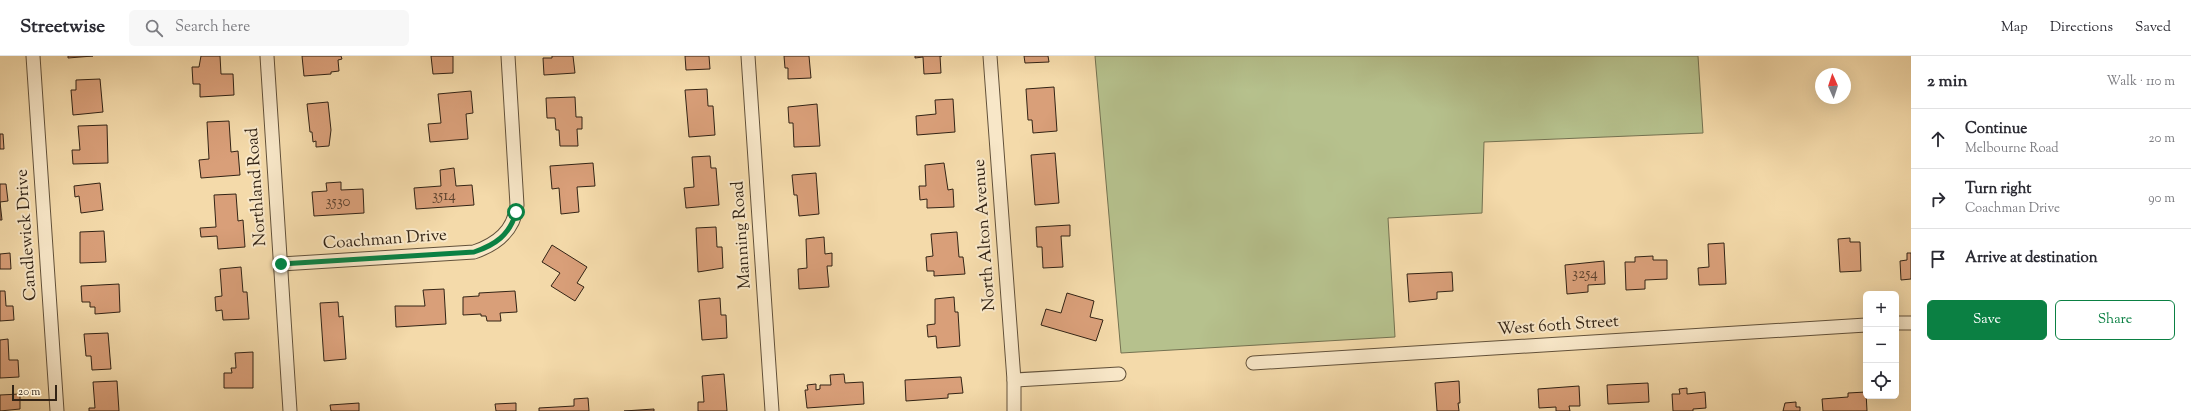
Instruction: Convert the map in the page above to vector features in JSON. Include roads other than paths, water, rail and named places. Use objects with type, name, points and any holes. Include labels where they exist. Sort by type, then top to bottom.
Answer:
[{"type":"street","name":"Candlewick Drive","points":[[33,56],[57,411]]},
{"type":"street","name":"Northland Road","points":[[267,56],[290,411]]},
{"type":"street","name":"Coachman Drive","points":[[281,264],[474,252],[491,246],[502,239],[510,229],[517,205],[508,56]]},
{"type":"street","name":"Manning Road","points":[[748,56],[772,411]]},
{"type":"street","name":"North Alton Avenue","points":[[990,56],[1014,380],[1014,411]]},
{"type":"street","points":[[1899,324],[1911,322]]},
{"type":"street","name":"West 60th Street","points":[[1253,363],[1863,325]]},
{"type":"street","points":[[1014,380],[1119,374]]}]
